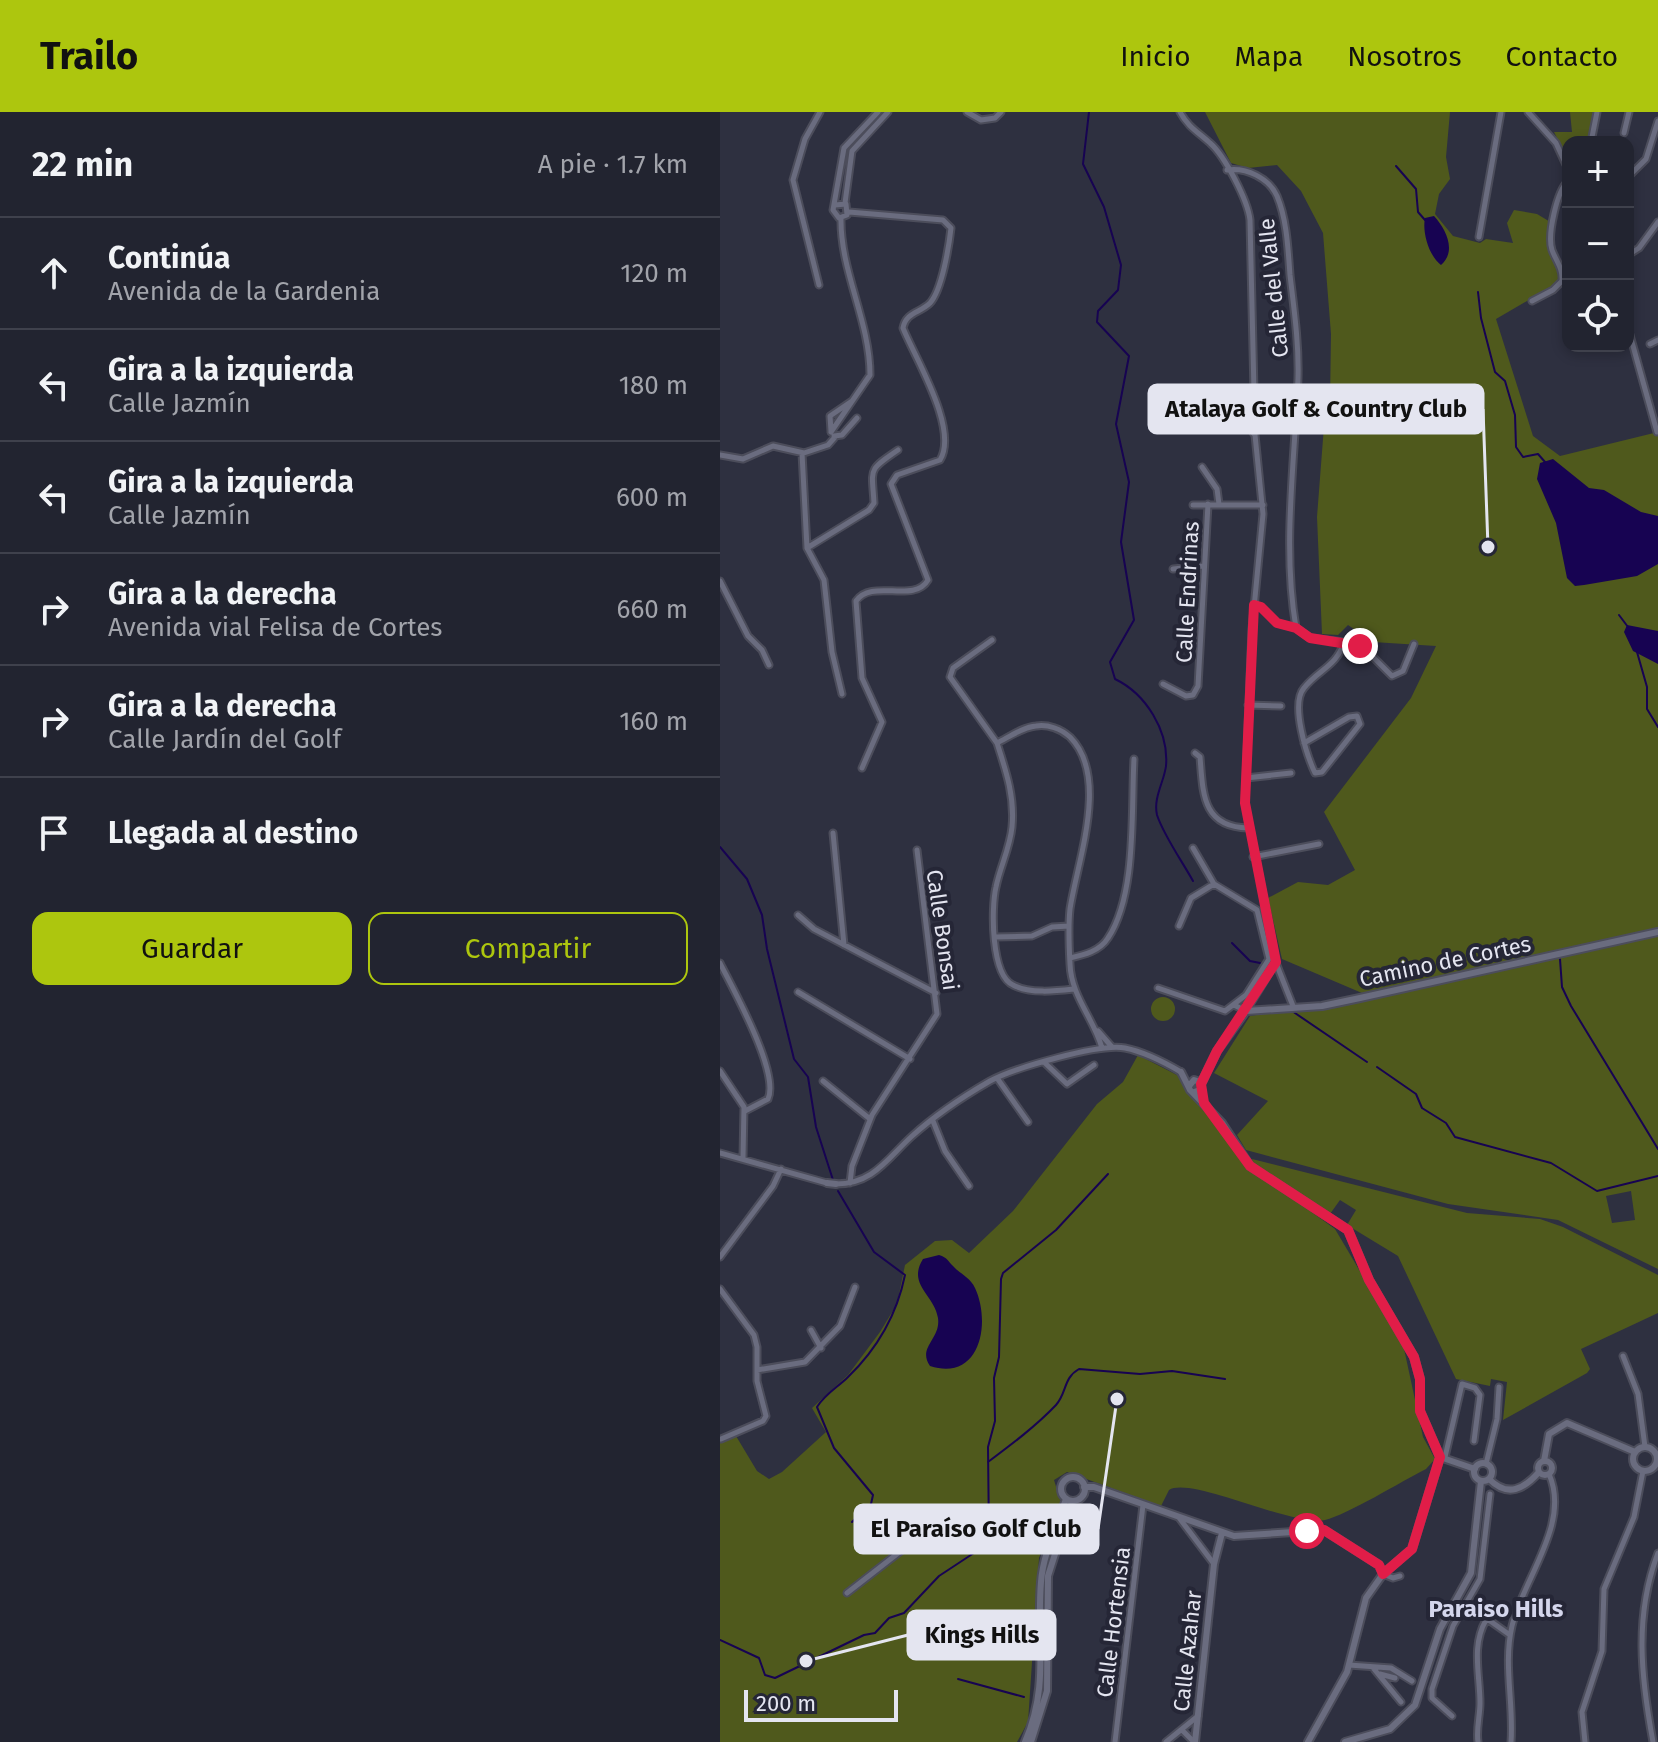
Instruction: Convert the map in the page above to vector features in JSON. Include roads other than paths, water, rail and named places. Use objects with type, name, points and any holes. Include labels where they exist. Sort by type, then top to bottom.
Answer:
[{"type":"street","points":[[819,285],[793,180],[805,139],[820,112]]},
{"type":"street","points":[[720,455],[743,459],[773,446],[802,453],[828,445],[869,379],[870,368],[856,299],[841,248],[841,218],[834,212],[844,148],[878,112]]},
{"type":"street","points":[[849,212],[846,204],[852,151],[888,112]]},
{"type":"street","points":[[967,112],[981,120],[995,118],[1001,112]]},
{"type":"street","points":[[1180,112],[1191,129],[1211,143],[1242,191],[1250,220],[1255,435],[1263,505],[1248,705],[1248,828],[1276,962],[1293,1006]]},
{"type":"street","points":[[1479,237],[1501,112]]},
{"type":"street","points":[[1528,112],[1556,143],[1562,156]]},
{"type":"street","points":[[1592,136],[1597,112]]},
{"type":"street","points":[[1624,133],[1629,112]]},
{"type":"street","points":[[1634,171],[1646,159],[1658,121]]},
{"type":"street","name":"Calle del Valle","points":[[1227,170],[1250,172],[1270,185],[1277,195],[1286,232],[1297,355],[1290,533],[1291,606],[1296,628]]},
{"type":"street","points":[[1532,301],[1553,290],[1562,281],[1562,270],[1550,246],[1562,192]]},
{"type":"street","points":[[835,205],[846,204]]},
{"type":"street","points":[[841,218],[849,212],[943,220],[951,228],[947,257],[933,297],[907,317],[903,328],[920,360],[944,429],[943,456],[940,460],[900,473],[891,484],[928,580],[917,589],[867,591],[856,601],[862,678],[882,722],[862,768]]},
{"type":"street","points":[[1634,251],[1658,222]]},
{"type":"street","points":[[1650,344],[1658,340]]},
{"type":"street","points":[[1634,350],[1657,432]]},
{"type":"street","points":[[1155,426],[1161,429],[1228,411],[1240,414],[1255,435]]},
{"type":"street","points":[[834,434],[857,418]]},
{"type":"street","points":[[807,548],[869,510],[874,503],[870,483],[875,468],[898,450]]},
{"type":"street","points":[[802,453],[807,548],[824,580],[842,694]]},
{"type":"street","points":[[1202,467],[1217,489],[1219,504]]},
{"type":"street","name":"Calle Endrinas","points":[[1163,684],[1186,696],[1198,689],[1208,504]]},
{"type":"street","points":[[1193,505],[1263,505]]},
{"type":"street","points":[[1173,569],[1203,566]]},
{"type":"street","points":[[720,581],[748,636],[762,650],[769,665]]},
{"type":"street","points":[[1254,605],[1261,607],[1277,623],[1296,628],[1314,639],[1344,642],[1365,649],[1385,673],[1392,676],[1403,671],[1414,644]]},
{"type":"street","points":[[992,640],[953,668],[950,677],[997,743],[1011,791],[1012,829],[994,896],[995,937],[1003,976],[1011,985],[1045,990],[1074,989]]},
{"type":"street","points":[[1304,743],[1346,718],[1357,716],[1361,721],[1320,774],[1314,771],[1304,743],[1301,692],[1337,660],[1344,642]]},
{"type":"street","points":[[1248,705],[1281,706]]},
{"type":"street","points":[[997,743],[1030,727],[1047,726],[1064,733],[1081,754],[1087,781],[1088,811],[1069,926],[1070,958],[1074,989],[1097,1030],[1112,1047]]},
{"type":"street","points":[[1195,753],[1200,757],[1203,795],[1210,811],[1227,825],[1248,828]]},
{"type":"street","points":[[1070,958],[1089,953],[1108,940],[1125,897],[1135,789],[1134,759]]},
{"type":"street","points":[[1246,778],[1291,773]]},
{"type":"street","points":[[833,833],[844,945]]},
{"type":"street","points":[[1253,857],[1319,844]]},
{"type":"street","points":[[1158,988],[1222,1011],[1236,1006],[1268,966],[1269,952],[1257,910],[1214,884],[1193,848]]},
{"type":"street","name":"Calle Bonsai","points":[[850,1183],[852,1166],[870,1119],[935,1020],[936,993],[917,850]]},
{"type":"street","points":[[1179,926],[1195,895],[1214,884]]},
{"type":"street","points":[[798,915],[844,945],[936,993]]},
{"type":"street","points":[[995,937],[1032,936],[1052,927],[1069,926]]},
{"type":"street","name":"Camino de Cortes","points":[[1246,1011],[1322,1006],[1658,932]]},
{"type":"street","points":[[1196,1085],[1276,962]]},
{"type":"street","points":[[720,963],[757,1037],[770,1090],[768,1099],[745,1111]]},
{"type":"street","points":[[798,992],[910,1059]]},
{"type":"street","points":[[1236,1006],[1246,1011]]},
{"type":"street","points":[[1097,1030],[1102,1048]]},
{"type":"street","points":[[720,1153],[827,1183],[850,1183],[877,1171],[912,1136],[997,1078],[1102,1048],[1139,1052],[1181,1072],[1196,1085],[1204,1103],[1250,1166],[1348,1230],[1369,1280],[1414,1357],[1420,1379],[1420,1411],[1442,1457],[1475,1469],[1486,1464]]},
{"type":"street","points":[[1045,1063],[1067,1084],[1094,1065]]},
{"type":"street","points":[[720,1071],[745,1111],[743,1157]]},
{"type":"street","points":[[997,1078],[1028,1122]]},
{"type":"street","points":[[823,1081],[870,1119]]},
{"type":"street","points":[[933,1121],[945,1151],[969,1186]]},
{"type":"street","points":[[720,1257],[773,1186],[781,1169]]},
{"type":"street","points":[[757,1370],[796,1366],[821,1348],[840,1326],[855,1287]]},
{"type":"street","points":[[720,1289],[754,1335],[766,1418],[721,1439]]},
{"type":"street","points":[[811,1330],[821,1348]]},
{"type":"street","points":[[1585,1742],[1582,1712],[1602,1651],[1604,1589],[1634,1517],[1647,1470],[1656,1456],[1645,1447],[1638,1394],[1623,1356]]},
{"type":"street","points":[[1308,1742],[1349,1665],[1366,1598],[1383,1574],[1412,1549],[1462,1384],[1475,1388],[1480,1395],[1474,1441]]},
{"type":"street","points":[[1486,1464],[1497,1419],[1499,1387]]},
{"type":"street","points":[[1489,1479],[1500,1489],[1514,1490],[1527,1486],[1539,1472],[1538,1465],[1544,1461],[1549,1434],[1567,1423],[1635,1452],[1645,1447]]},
{"type":"street","points":[[1635,1452],[1633,1463],[1658,1478]]},
{"type":"street","points":[[1511,1742],[1507,1668],[1512,1624],[1550,1528],[1554,1493],[1549,1474],[1552,1466],[1544,1461]]},
{"type":"street","points":[[1486,1464],[1492,1471],[1489,1479]]},
{"type":"street","points":[[1475,1469],[1475,1476],[1481,1481]]},
{"type":"street","points":[[1539,1472],[1549,1474]]},
{"type":"street","points":[[1069,1500],[1061,1489],[1066,1479],[1078,1478],[1084,1487]]},
{"type":"street","points":[[1481,1481],[1489,1479]]},
{"type":"street","points":[[1345,1742],[1362,1740],[1399,1724],[1415,1705],[1440,1629],[1471,1573],[1481,1481]]},
{"type":"street","points":[[1084,1487],[1094,1487],[1234,1536],[1324,1530],[1379,1565],[1383,1574],[1393,1578],[1400,1576]]},
{"type":"street","points":[[1069,1500],[1081,1497],[1084,1487]]},
{"type":"street","points":[[1452,1716],[1432,1698],[1432,1689],[1453,1626],[1484,1566],[1485,1518],[1490,1494]]},
{"type":"street","points":[[1025,1742],[1041,1691],[1042,1573],[1069,1500]]},
{"type":"street","points":[[1031,1742],[1047,1691],[1048,1576],[1069,1500]]},
{"type":"street","name":"Calle Hortensia","points":[[1115,1742],[1143,1505]]},
{"type":"street","name":"Calle Azahar","points":[[1180,1519],[1214,1564]]},
{"type":"street","name":"Calle Azahar","points":[[1194,1742],[1214,1564],[1222,1533]]},
{"type":"street","points":[[847,1593],[915,1540]]},
{"type":"street","points":[[1653,1742],[1640,1649],[1645,1600],[1658,1553]]},
{"type":"street","points":[[1466,1604],[1510,1635]]},
{"type":"street","points":[[1478,1742],[1480,1692],[1476,1679],[1480,1631],[1486,1620]]},
{"type":"street","points":[[1496,1625],[1512,1624]]},
{"type":"street","points":[[1349,1665],[1400,1671],[1412,1681]]},
{"type":"street","points":[[1373,1668],[1401,1702]]},
{"type":"street","points":[[1379,1673],[1395,1678]]},
{"type":"street","points":[[1166,1742],[1198,1716]]},
{"type":"street","points":[[1182,1730],[1194,1742]]},
{"type":"waterway","points":[[1089,112],[1083,164],[1104,207],[1121,265],[1118,290],[1098,311],[1097,322],[1129,356],[1116,424],[1129,482],[1121,542],[1134,620],[1110,662],[1115,679],[1146,704],[1164,740],[1166,766],[1158,796],[1157,815],[1193,881]]},
{"type":"waterway","points":[[1396,166],[1416,189],[1418,212],[1425,220]]},
{"type":"waterway","points":[[1478,292],[1481,318],[1495,372],[1505,381],[1515,415],[1516,447],[1523,457],[1538,454],[1545,462]]},
{"type":"waterway","points":[[1619,615],[1628,627]]},
{"type":"waterway","points":[[1637,652],[1647,687],[1647,709],[1658,727]]},
{"type":"waterway","points":[[720,847],[747,879],[762,915],[767,949],[794,1059],[808,1077],[816,1127],[833,1180]]},
{"type":"waterway","points":[[1331,1007],[1649,937]]},
{"type":"waterway","points":[[1232,943],[1250,961],[1260,963]]},
{"type":"waterway","points":[[1560,959],[1562,987],[1571,1006],[1658,1149]]},
{"type":"waterway","points":[[1292,1011],[1367,1062]]},
{"type":"waterway","points":[[1377,1067],[1416,1094],[1422,1108],[1446,1123],[1455,1137],[1551,1163],[1597,1191],[1658,1176]]},
{"type":"waterway","points":[[720,1640],[759,1658],[765,1675],[775,1678],[864,1635],[875,1633],[889,1618],[904,1613],[939,1576],[983,1547],[989,1538],[988,1447],[995,1421],[994,1378],[999,1357],[1003,1273],[1056,1230],[1108,1174]]},
{"type":"waterway","points":[[838,1191],[874,1252],[905,1275],[897,1303],[877,1343],[817,1407],[834,1448],[873,1495],[871,1504],[852,1522]]},
{"type":"waterway","points":[[988,1462],[1056,1405],[1070,1377],[1079,1369],[1140,1374],[1172,1371],[1225,1379]]},
{"type":"waterway","points":[[958,1679],[1024,1697]]},
{"type":"place","name":"Atalaya Golf & Country Club","points":[[1488,547]]},
{"type":"place","name":"El Paraíso Golf Club","points":[[1117,1399]]},
{"type":"place","name":"Kings Hills","points":[[806,1661]]},
{"type":"district","name":"Paraiso Hills","points":[[1496,1609]]}]
